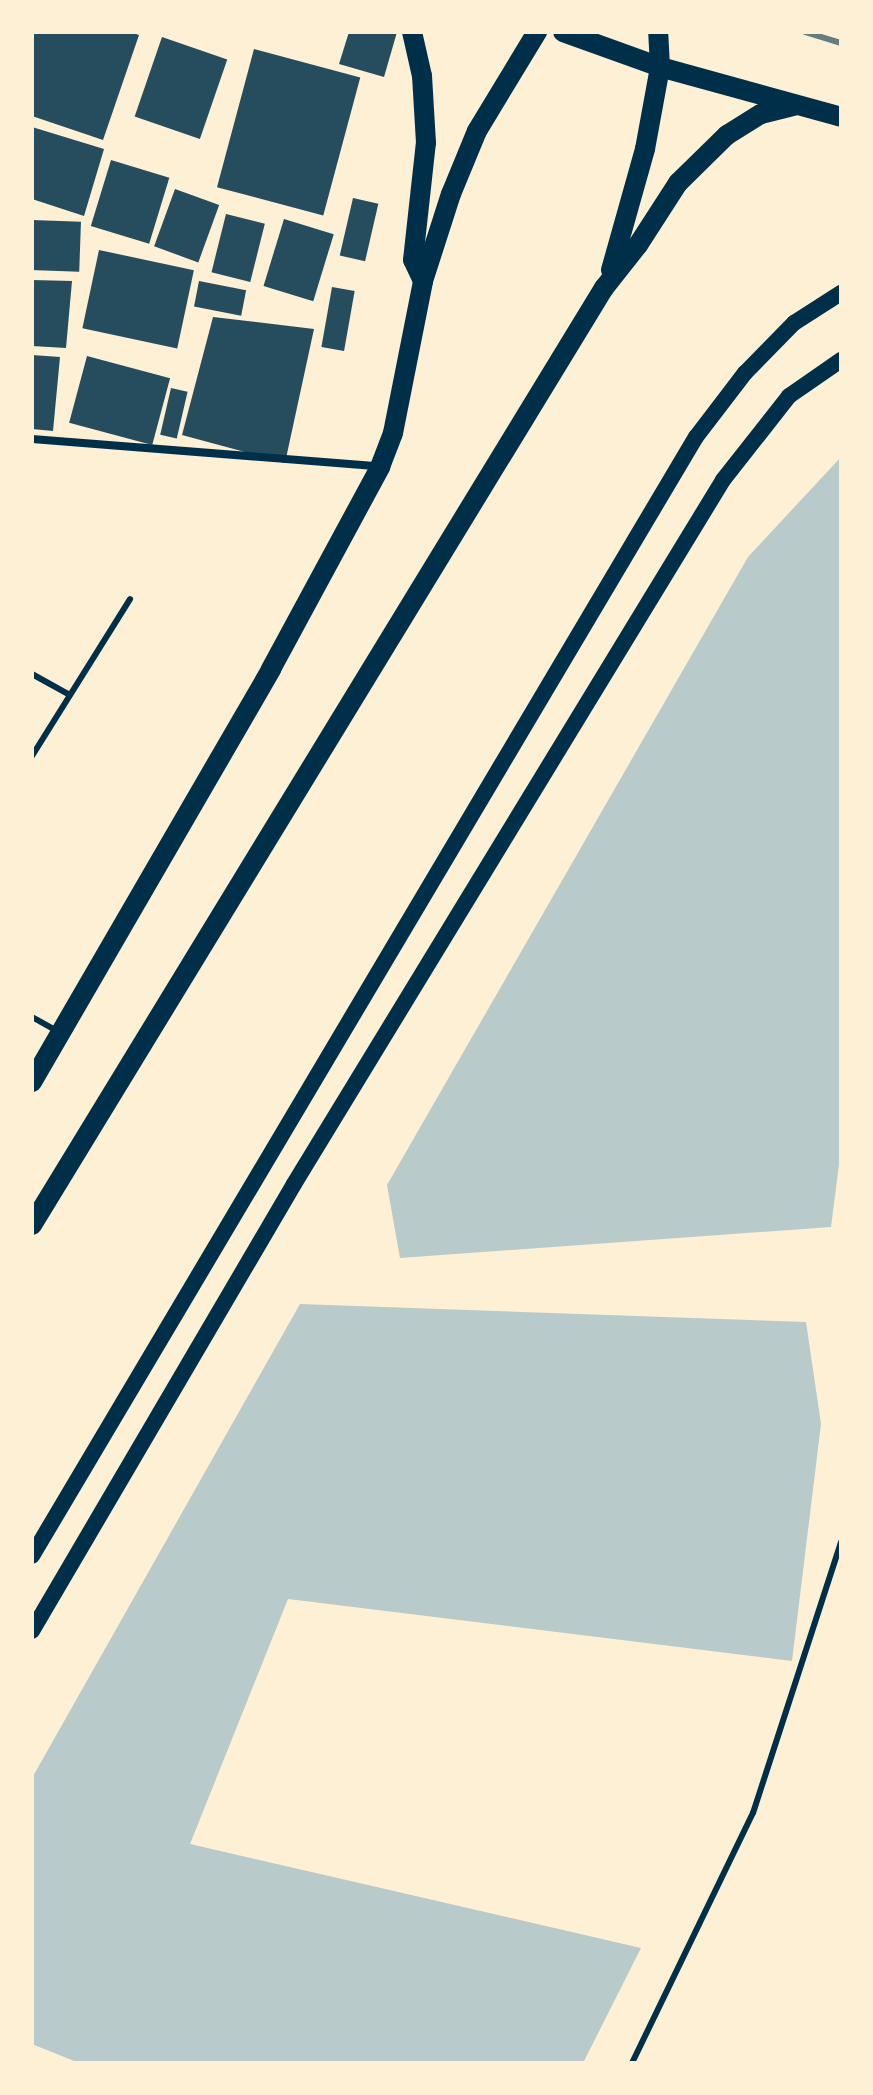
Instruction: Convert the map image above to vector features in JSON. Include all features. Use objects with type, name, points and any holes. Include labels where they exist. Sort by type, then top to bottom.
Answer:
[{"type":"main road","points":[[412,32],[422,76],[426,143],[413,260],[423,281]]},
{"type":"main road","points":[[32,1082],[264,682],[380,467],[393,433],[423,281],[451,194],[477,131],[537,32]]},
{"type":"main road","points":[[563,32],[660,67],[841,117]]},
{"type":"main road","points":[[604,288],[633,203],[660,67],[658,32]]},
{"type":"main road","points":[[32,1225],[604,288],[638,245],[678,183],[727,135],[761,114],[794,106]]},
{"type":"main road","points":[[32,1556],[696,437],[745,373],[794,323],[841,293]]},
{"type":"main road","points":[[32,1631],[294,1184],[723,480],[789,396],[841,360]]},
{"type":"street","points":[[32,439],[380,467]]},
{"type":"lane","points":[[32,756],[130,599]]},
{"type":"lane","points":[[32,674],[70,695]]},
{"type":"lane","points":[[32,1017],[62,1034]]},
{"type":"lane","points":[[632,2063],[753,1813],[841,1542]]},
{"type":"shaded area","points":[[841,457],[841,1149],[831,1227],[400,1258],[387,1185],[748,557]]},
{"type":"shaded area","points":[[300,1304],[806,1322],[821,1424],[792,1661],[288,1599],[190,1844],[641,1948],[583,2063],[79,2063],[32,2044],[32,1778]]},
{"type":"building","points":[[32,32],[130,32],[139,35],[103,140],[32,116]]},
{"type":"building","points":[[349,32],[397,32],[384,77],[339,64]]},
{"type":"building","points":[[162,37],[227,59],[200,139],[135,116]]},
{"type":"building","points":[[254,49],[360,77],[323,216],[217,187]]},
{"type":"building","points":[[32,127],[104,149],[84,216],[32,199]]},
{"type":"building","points":[[111,160],[169,178],[149,244],[91,226]]},
{"type":"building","points":[[175,189],[219,205],[198,262],[154,246]]},
{"type":"building","points":[[353,198],[378,204],[365,261],[340,255]]},
{"type":"building","points":[[226,214],[265,224],[250,282],[211,272]]},
{"type":"building","points":[[284,219],[334,234],[313,301],[264,286]]},
{"type":"building","points":[[32,220],[81,222],[79,272],[32,270]]},
{"type":"building","points":[[99,250],[194,270],[177,348],[82,328]]},
{"type":"building","points":[[32,280],[72,281],[66,348],[32,346]]},
{"type":"building","points":[[199,281],[246,290],[241,316],[194,307]]},
{"type":"building","points":[[332,287],[355,291],[344,351],[321,347]]},
{"type":"building","points":[[213,317],[314,329],[285,463],[182,435]]},
{"type":"building","points":[[32,355],[60,357],[53,431],[32,429]]},
{"type":"building","points":[[87,356],[170,378],[152,445],[69,423]]},
{"type":"building","points":[[171,388],[188,392],[177,439],[160,435]]},
{"type":"railway","points":[[805,32],[841,43]]}]
